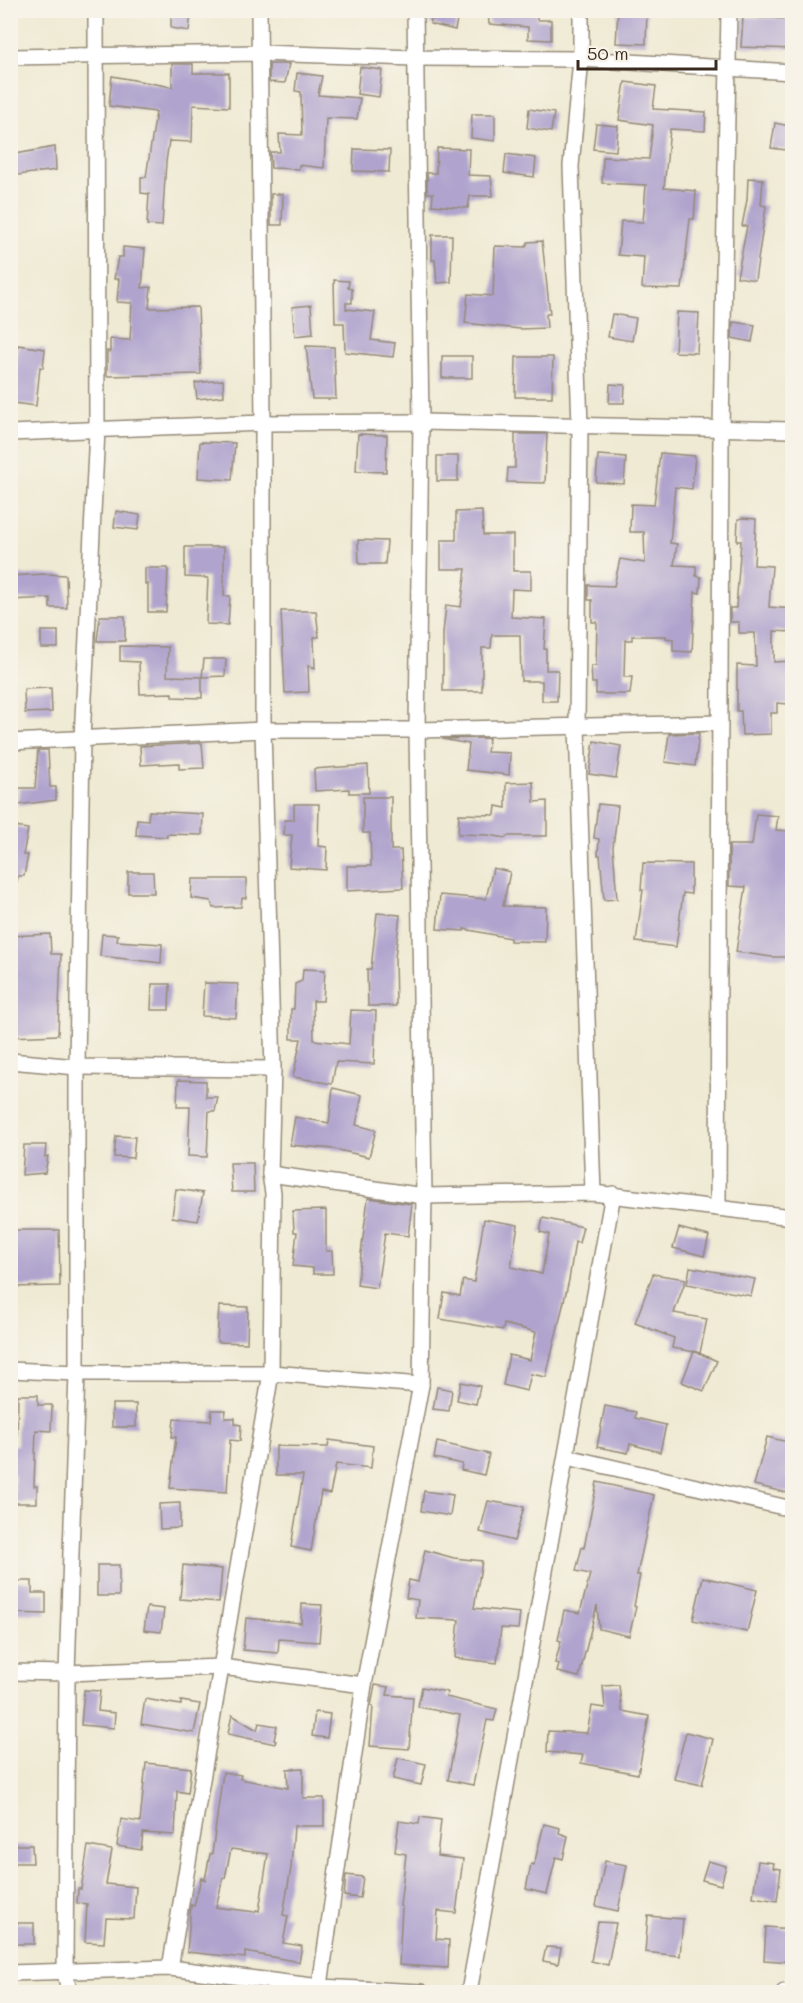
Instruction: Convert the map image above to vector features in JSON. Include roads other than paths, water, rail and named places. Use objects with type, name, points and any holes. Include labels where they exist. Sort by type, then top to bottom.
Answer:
[{"type":"street","points":[[69,1992],[65,1972],[68,1673],[77,1373],[77,1067],[82,739],[97,430],[96,10]]},
{"type":"street","points":[[171,1968],[271,1373],[273,1193],[270,1174],[273,1069],[263,730],[259,10]]},
{"type":"street","points":[[319,1990],[364,1685],[421,1385],[424,1196],[417,730],[421,422],[415,10]]},
{"type":"street","points":[[581,10],[581,59],[571,166],[580,426],[577,728],[593,1193]]},
{"type":"street","points":[[718,1208],[721,429],[729,10]]},
{"type":"street","points":[[10,57],[259,53],[415,58],[581,59],[792,72]]},
{"type":"street","points":[[10,432],[263,423],[421,422],[792,430]]},
{"type":"street","points":[[10,742],[263,730],[577,728],[720,723]]},
{"type":"street","points":[[10,1061],[77,1067],[273,1069]]},
{"type":"street","points":[[270,1174],[424,1196],[613,1194],[792,1217]]},
{"type":"street","points":[[469,1992],[613,1194]]},
{"type":"street","points":[[10,1371],[271,1373],[421,1385]]},
{"type":"street","points":[[567,1457],[792,1509]]},
{"type":"street","points":[[10,1672],[68,1673],[221,1667],[364,1685]]},
{"type":"street","points":[[10,1973],[171,1968],[319,1990],[421,1992]]},
{"type":"street","points":[[784,1992],[792,1992]]}]
